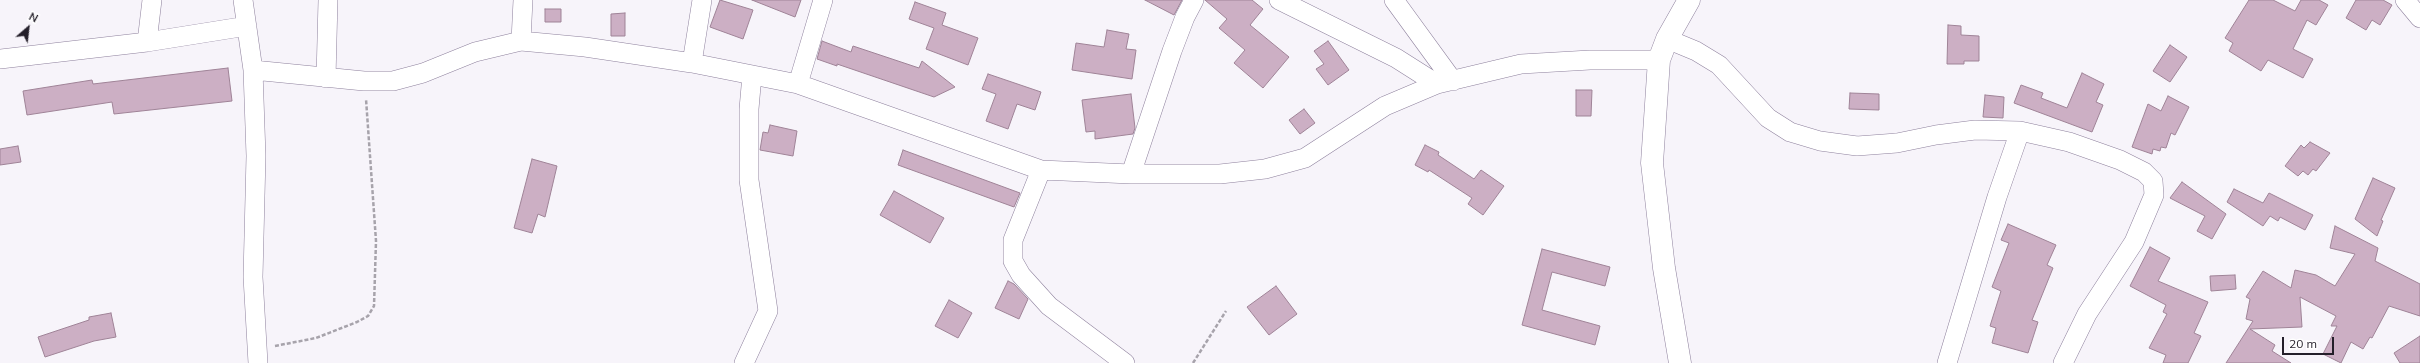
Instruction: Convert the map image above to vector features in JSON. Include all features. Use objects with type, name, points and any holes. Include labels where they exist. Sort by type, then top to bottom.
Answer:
[{"type":"street","points":[[147,42],[152,0]]},
{"type":"street","points":[[243,0],[254,70],[256,156],[253,277],[258,356]]},
{"type":"street","points":[[326,78],[328,0]]},
{"type":"street","points":[[521,41],[523,0]]},
{"type":"street","points":[[692,63],[702,0]]},
{"type":"street","points":[[798,84],[823,0]]},
{"type":"street","points":[[1131,174],[1172,51],[1194,0]]},
{"type":"street","points":[[1279,0],[1445,83]]},
{"type":"street","points":[[1394,0],[1445,83]]},
{"type":"street","points":[[1680,363],[1664,268],[1652,163],[1659,60],[1667,39],[1688,0]]},
{"type":"street","points":[[2405,0],[2420,18]]},
{"type":"street","points":[[0,60],[147,42],[247,26]]},
{"type":"street","points":[[1667,39],[1696,51],[1719,65],[1768,118],[1790,132],[1820,141],[1857,146],[1897,143],[1936,135],[1975,130],[2020,131],[2069,142],[2120,160],[2144,172],[2153,180],[2154,195],[2134,242],[2087,314],[2063,363]]},
{"type":"street","points":[[254,70],[326,78],[364,81],[393,81],[423,73],[475,52],[521,41],[585,47],[692,63],[798,84],[1041,170],[1131,174],[1228,173],[1265,169],[1305,158],[1385,106],[1445,83],[1521,64],[1590,60],[1659,60]]},
{"type":"street","points":[[744,363],[768,311],[749,180],[749,109],[752,75]]},
{"type":"street","points":[[1947,363],[1997,197],[2020,131]]},
{"type":"street","points":[[1041,170],[1013,240],[1013,261],[1021,275],[1049,306],[1125,363]]},
{"type":"path","points":[[258,356],[316,338],[368,316],[374,306],[376,241],[371,148],[364,81]]},
{"type":"path","points":[[1193,363],[1226,311]]},
{"type":"building","points":[[720,0],[753,10],[743,39],[710,27]]},
{"type":"building","points":[[752,0],[801,0],[795,17]]},
{"type":"building","points":[[1145,0],[1182,0],[1174,15]]},
{"type":"building","points":[[1205,0],[1252,0],[1263,9],[1250,25],[1289,57],[1263,88],[1234,63],[1245,50],[1219,28],[1227,19]]},
{"type":"building","points":[[2249,0],[2273,0],[2295,11],[2301,0],[2319,0],[2328,5],[2316,25],[2307,20],[2293,49],[2313,59],[2303,78],[2268,60],[2261,71],[2229,51],[2233,43],[2225,38]]},
{"type":"building","points":[[2356,0],[2383,0],[2392,5],[2380,25],[2372,20],[2366,30],[2346,18]]},
{"type":"building","points":[[915,2],[946,13],[942,25],[978,38],[968,65],[926,49],[934,28],[909,19]]},
{"type":"building","points":[[545,9],[561,9],[561,22],[545,22]]},
{"type":"building","points":[[625,13],[625,36],[611,36],[611,14]]},
{"type":"building","points":[[1948,25],[1961,26],[1961,35],[1979,36],[1979,61],[1964,61],[1964,64],[1947,64]]},
{"type":"building","points":[[1107,30],[1129,34],[1126,49],[1136,50],[1132,79],[1072,70],[1076,43],[1104,47]]},
{"type":"building","points":[[822,41],[851,52],[853,46],[919,68],[922,61],[955,87],[934,97],[837,64],[837,66],[817,59]]},
{"type":"building","points":[[1328,41],[1349,70],[1328,85],[1316,69],[1324,64],[1314,51]]},
{"type":"building","points":[[2170,45],[2187,57],[2170,82],[2153,71]]},
{"type":"building","points":[[228,68],[232,101],[114,114],[112,102],[27,115],[23,91],[92,80],[93,84]]},
{"type":"building","points":[[2082,73],[2104,84],[2096,102],[2103,105],[2092,132],[2014,103],[2021,85],[2043,93],[2041,98],[2067,108]]},
{"type":"building","points":[[988,74],[1041,92],[1035,110],[1017,104],[1008,129],[986,121],[996,94],[982,89]]},
{"type":"building","points":[[1576,90],[1592,90],[1591,116],[1576,116]]},
{"type":"building","points":[[1850,93],[1879,94],[1879,110],[1849,109]]},
{"type":"building","points":[[1131,94],[1135,128],[1133,134],[1095,139],[1095,131],[1086,132],[1082,100]]},
{"type":"building","points":[[1985,95],[2004,97],[2003,118],[1983,117]]},
{"type":"building","points":[[2168,96],[2189,107],[2175,135],[2171,133],[2166,148],[2161,147],[2160,151],[2153,149],[2152,154],[2132,147],[2148,104],[2161,111]]},
{"type":"building","points":[[1304,109],[1315,123],[1300,134],[1289,120]]},
{"type":"building","points":[[770,125],[797,131],[793,156],[760,150],[763,132],[768,133]]},
{"type":"building","points":[[2310,142],[2330,153],[2316,171],[2313,169],[2308,175],[2303,171],[2298,176],[2285,166],[2301,145],[2304,148]]},
{"type":"building","points":[[1425,145],[1439,152],[1438,155],[1474,179],[1481,170],[1504,186],[1483,215],[1468,204],[1472,198],[1429,170],[1428,172],[1415,165]]},
{"type":"building","points":[[18,146],[21,162],[0,165],[0,149]]},
{"type":"building","points":[[903,150],[1020,193],[1014,207],[898,165]]},
{"type":"building","points":[[532,159],[557,166],[545,217],[538,214],[532,233],[514,228]]},
{"type":"building","points":[[2373,178],[2395,188],[2381,220],[2383,221],[2377,236],[2355,219]]},
{"type":"building","points":[[2182,182],[2226,214],[2212,239],[2197,231],[2205,216],[2170,198]]},
{"type":"building","points":[[2234,189],[2263,203],[2269,193],[2313,215],[2305,230],[2280,217],[2278,221],[2270,216],[2263,226],[2227,202]]},
{"type":"building","points":[[894,191],[944,218],[930,243],[880,215]]},
{"type":"building","points":[[2008,224],[2056,245],[2047,265],[2053,268],[2032,320],[2038,322],[2028,353],[1992,343],[1996,328],[1990,326],[2001,291],[1992,287],[2009,243],[2001,240]]},
{"type":"building","points":[[2335,226],[2378,248],[2375,261],[2420,284],[2420,316],[2389,306],[2372,338],[2370,337],[2363,349],[2351,342],[2341,363],[2323,354],[2337,326],[2331,326],[2336,316],[2300,297],[2302,327],[2250,329],[2275,345],[2272,351],[2291,363],[2226,363],[2253,321],[2246,319],[2250,299],[2246,297],[2263,271],[2291,288],[2295,270],[2316,275],[2335,286],[2355,254],[2330,248]]},
{"type":"building","points":[[2150,247],[2170,258],[2158,281],[2208,302],[2194,333],[2201,336],[2188,363],[2163,363],[2166,355],[2149,348],[2167,314],[2163,312],[2166,305],[2130,286]]},
{"type":"building","points":[[1542,249],[1610,267],[1605,286],[1552,272],[1542,310],[1600,326],[1595,345],[1522,325]]},
{"type":"building","points":[[2235,275],[2236,289],[2211,291],[2210,276]]},
{"type":"building","points":[[1008,281],[1014,284],[1028,299],[1019,319],[995,308]]},
{"type":"building","points":[[1276,286],[1297,314],[1269,335],[1247,307]]},
{"type":"building","points":[[949,300],[972,313],[958,338],[935,326]]},
{"type":"building","points":[[111,313],[116,337],[94,341],[45,357],[38,337],[89,320],[89,317]]},
{"type":"building","points":[[2420,336],[2420,363],[2400,363],[2394,353]]}]
